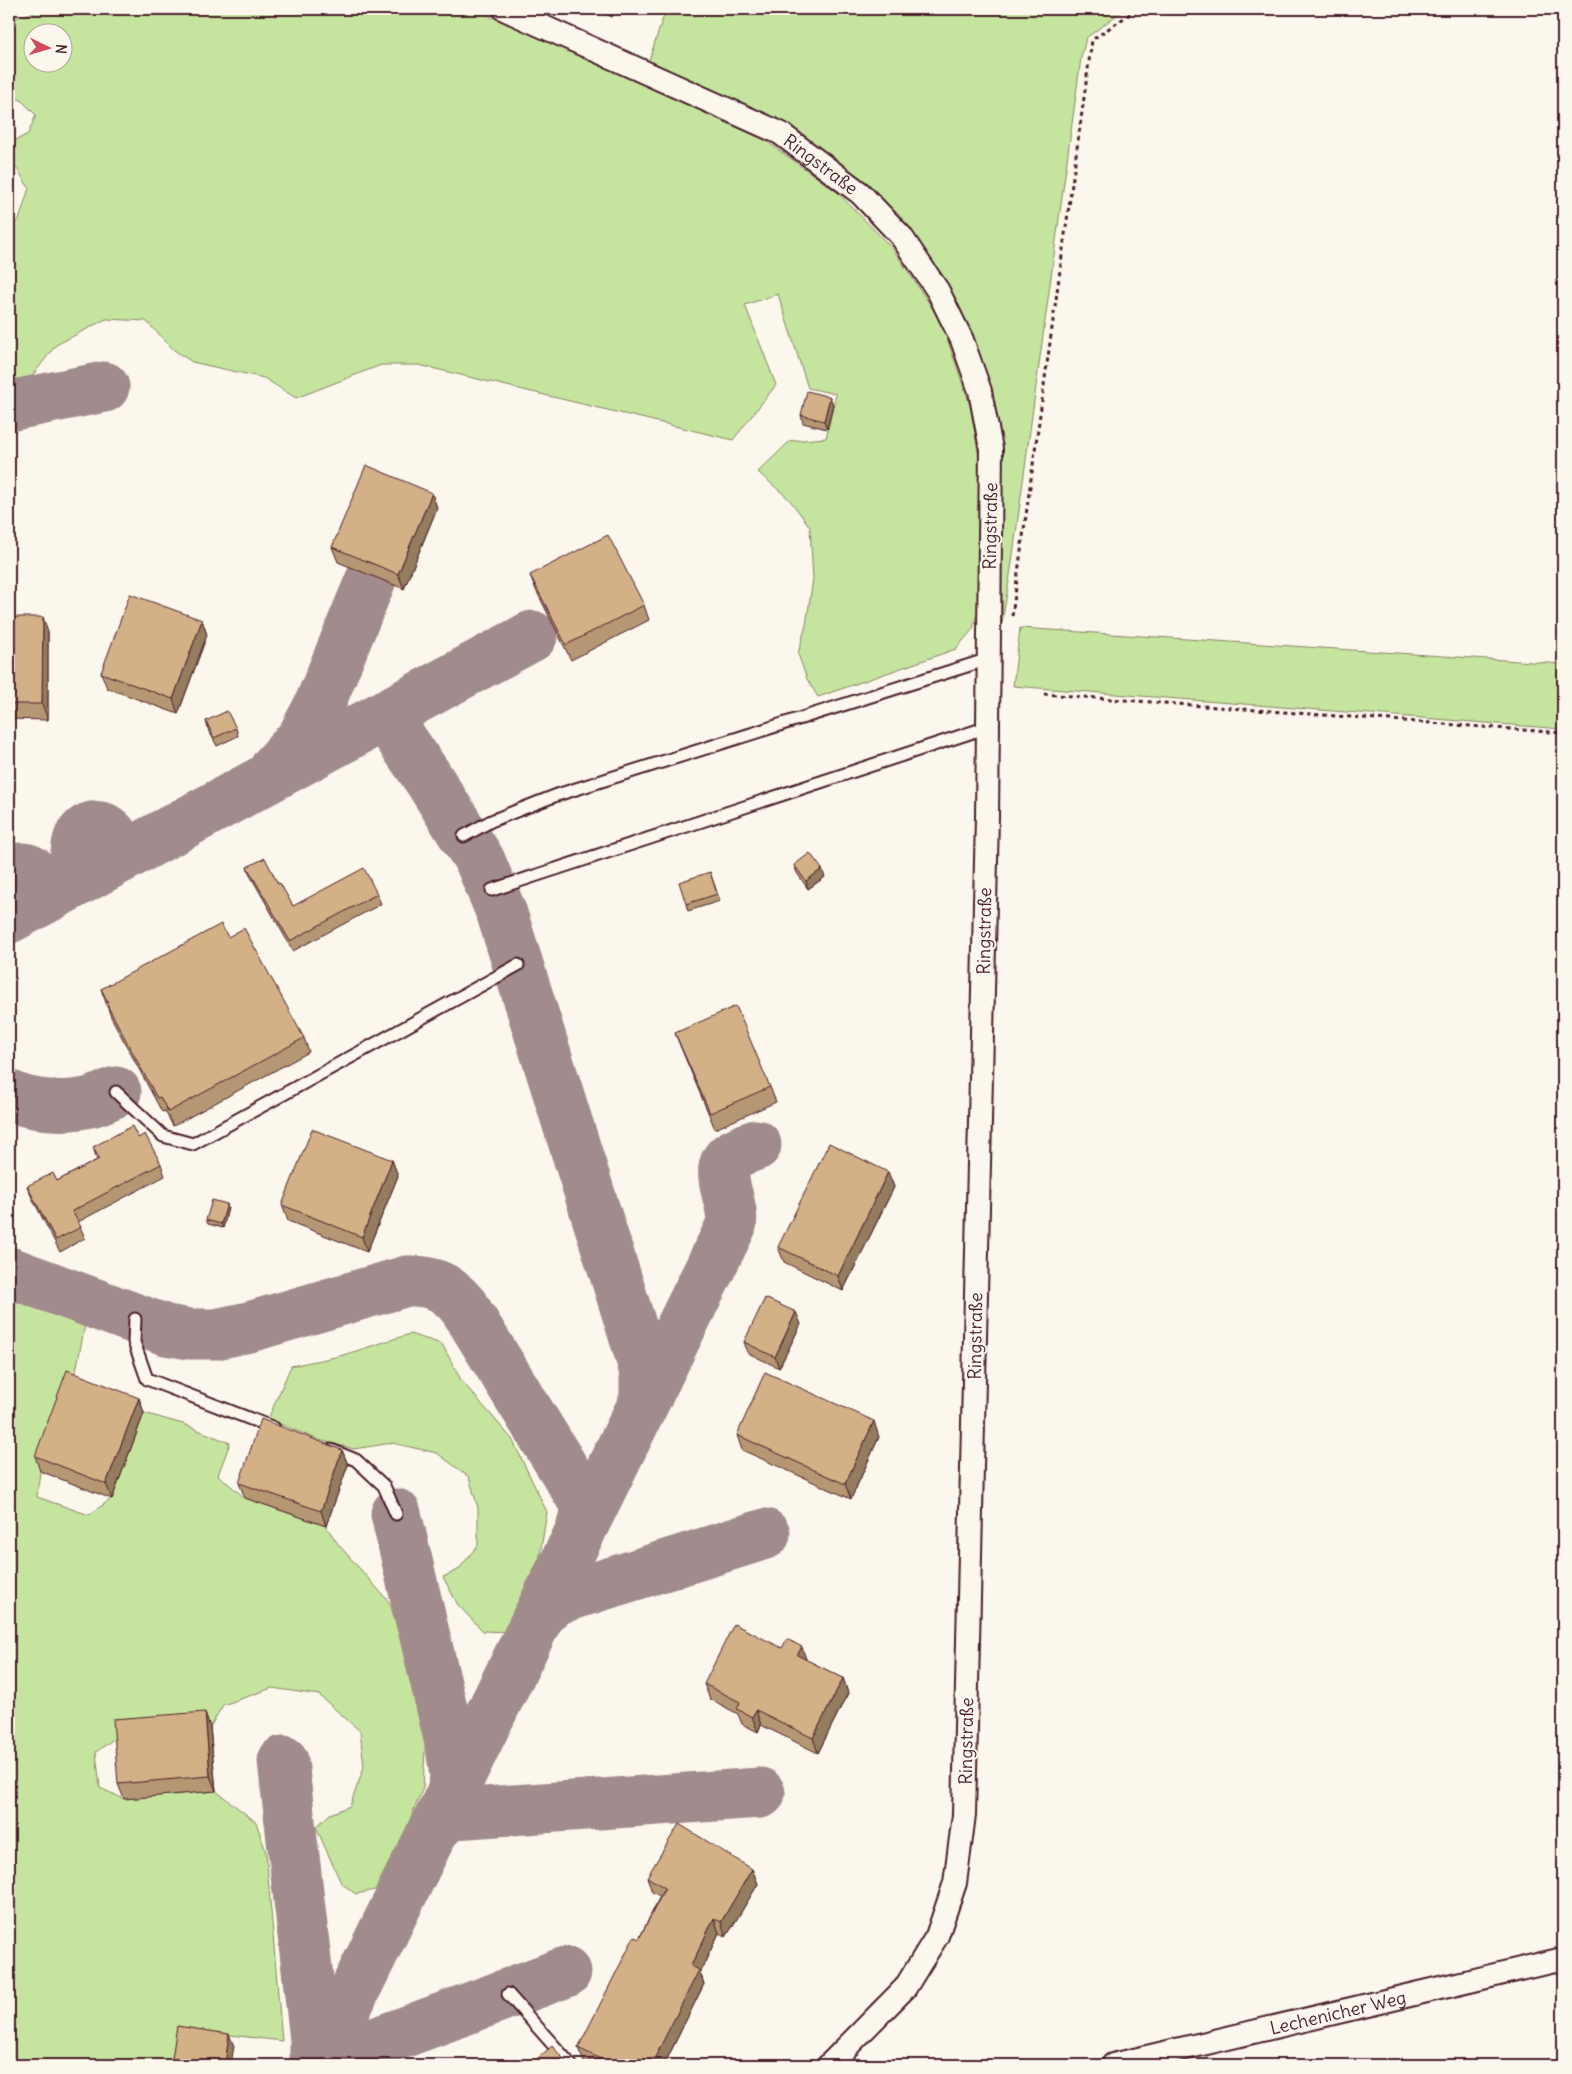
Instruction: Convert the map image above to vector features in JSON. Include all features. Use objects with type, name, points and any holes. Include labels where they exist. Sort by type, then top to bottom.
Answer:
[{"type":"street","name":"Ringstraße","points":[[504,9],[780,132],[860,192],[901,236],[938,291],[962,340],[980,391],[991,449],[988,726],[964,1815],[955,1883],[937,1936],[905,1988],[829,2065]]},
{"type":"street","name":"Lechenicher Weg","points":[[1113,2065],[1563,1959]]},
{"type":"lane","points":[[464,836],[491,821],[557,795],[989,658]]},
{"type":"lane","points":[[492,890],[988,726]]},
{"type":"lane","points":[[116,1092],[163,1136],[193,1144],[518,965]]},
{"type":"lane","points":[[135,1319],[134,1342],[147,1379],[283,1432]]},
{"type":"lane","points":[[320,1446],[356,1460],[384,1486],[396,1514]]},
{"type":"lane","points":[[508,1994],[571,2065]]},
{"type":"path","points":[[1011,618],[1092,40],[1137,9]]},
{"type":"path","points":[[1044,694],[1563,733]]},
{"type":"green space","points":[[45,9],[474,9],[765,140],[837,192],[893,249],[941,321],[970,405],[982,475],[980,602],[973,629],[956,649],[818,697],[807,679],[798,654],[806,625],[813,579],[810,527],[789,499],[758,472],[790,441],[826,438],[836,394],[808,388],[778,294],[745,305],[776,385],[733,440],[419,365],[381,365],[296,398],[264,378],[192,362],[174,350],[146,321],[106,319],[56,345],[32,376],[9,383],[9,226],[19,220],[29,188],[9,156],[12,142],[28,134],[36,115],[21,100],[9,95],[9,20]]},
{"type":"green space","points":[[666,9],[1125,9],[1086,38],[1081,58],[1002,623],[1001,501],[970,336],[934,265],[881,198],[819,147],[756,109],[648,63]]},
{"type":"green space","points":[[1020,628],[1563,664],[1563,729],[1013,686]]},
{"type":"green space","points":[[9,1297],[85,1325],[73,1386],[40,1471],[37,1497],[89,1515],[111,1499],[144,1413],[183,1424],[230,1443],[218,1475],[245,1498],[326,1526],[338,1544],[390,1603],[426,1731],[423,1788],[406,1829],[375,1890],[356,1894],[341,1883],[316,1827],[330,1814],[350,1806],[364,1767],[360,1731],[319,1695],[272,1688],[223,1705],[210,1727],[119,1735],[96,1752],[100,1788],[124,1799],[216,1791],[256,1822],[266,1852],[282,2041],[179,2029],[173,2065],[9,2065]]},
{"type":"green space","points":[[410,1334],[442,1344],[461,1380],[512,1439],[547,1512],[537,1574],[510,1632],[483,1631],[458,1605],[443,1577],[458,1570],[478,1545],[478,1508],[469,1477],[437,1453],[392,1443],[354,1449],[319,1440],[268,1419],[291,1366],[340,1356]]},
{"type":"building","points":[[807,391],[830,397],[824,421],[801,415]]},
{"type":"building","points":[[366,465],[432,493],[398,574],[332,547]]},
{"type":"building","points":[[608,535],[644,605],[566,645],[530,575]]},
{"type":"building","points":[[130,594],[202,620],[173,699],[101,673]]},
{"type":"building","points":[[9,617],[43,617],[42,704],[9,704]]},
{"type":"building","points":[[227,711],[236,728],[214,738],[206,721]]},
{"type":"building","points":[[810,853],[822,869],[806,881],[794,865]]},
{"type":"building","points":[[265,858],[278,884],[280,883],[293,906],[364,868],[377,894],[290,941],[247,867]]},
{"type":"building","points":[[710,872],[717,894],[686,904],[679,882]]},
{"type":"building","points":[[221,924],[228,937],[244,928],[304,1038],[168,1112],[160,1097],[157,1098],[106,1003],[108,1002],[101,989]]},
{"type":"building","points":[[736,1006],[770,1087],[710,1113],[675,1033]]},
{"type":"building","points":[[132,1126],[138,1138],[145,1134],[161,1164],[72,1211],[81,1227],[56,1240],[27,1186],[53,1173],[57,1181],[99,1159],[93,1147]]},
{"type":"building","points":[[312,1129],[392,1160],[362,1237],[282,1205]]},
{"type":"building","points":[[829,1143],[888,1172],[838,1276],[778,1247]]},
{"type":"building","points":[[212,1200],[227,1204],[221,1224],[206,1220]]},
{"type":"building","points":[[765,1298],[796,1312],[775,1357],[744,1342]]},
{"type":"building","points":[[67,1370],[139,1398],[106,1484],[35,1456]]},
{"type":"building","points":[[765,1372],[874,1421],[845,1484],[737,1435]]},
{"type":"building","points":[[261,1419],[342,1450],[321,1511],[239,1483]]},
{"type":"building","points":[[734,1624],[782,1648],[787,1639],[802,1647],[797,1655],[843,1678],[813,1738],[756,1710],[752,1717],[737,1709],[740,1702],[704,1684]]},
{"type":"building","points":[[205,1712],[210,1776],[118,1784],[113,1719]]},
{"type":"building","points":[[679,1824],[752,1869],[721,1922],[714,1918],[691,1966],[699,1970],[651,2065],[613,2065],[578,2048],[634,1937],[639,1939],[665,1888],[647,1877]]},
{"type":"building","points":[[177,2026],[229,2034],[225,2065],[171,2065]]},
{"type":"building","points":[[552,2046],[569,2065],[530,2065]]},
{"type":"taxiway","points":[[9,406],[104,387]]},
{"type":"taxiway","points":[[275,768],[302,738],[318,708],[371,579]]},
{"type":"taxiway","points":[[9,918],[532,636]]},
{"type":"taxiway","points":[[385,715],[428,778],[480,861],[502,914],[639,1351],[645,1373],[645,1399]]},
{"type":"taxiway","points":[[71,873],[79,838],[88,829],[95,827],[109,831],[114,837],[116,845],[115,854],[110,863]]},
{"type":"taxiway","points":[[9,872],[18,868],[26,868],[37,877],[40,884],[39,891],[36,899],[29,907]]},
{"type":"taxiway","points":[[9,1095],[38,1104],[71,1105],[90,1102],[116,1092]]},
{"type":"taxiway","points":[[580,1532],[731,1226],[732,1218],[724,1179],[726,1162],[734,1154],[756,1145]]},
{"type":"taxiway","points":[[9,1272],[166,1330],[190,1334],[216,1334],[249,1327],[407,1281],[424,1282],[439,1286],[452,1294],[464,1307],[584,1502],[585,1514],[580,1532],[318,2065]]},
{"type":"taxiway","points":[[396,1514],[451,1747],[455,1776],[453,1791]]},
{"type":"taxiway","points":[[537,1619],[548,1605],[555,1600],[765,1534]]},
{"type":"taxiway","points":[[283,1761],[315,2039],[315,2065]]},
{"type":"taxiway","points":[[434,1829],[447,1817],[454,1814],[760,1793]]},
{"type":"taxiway","points":[[322,2065],[335,2058],[566,1972]]}]
